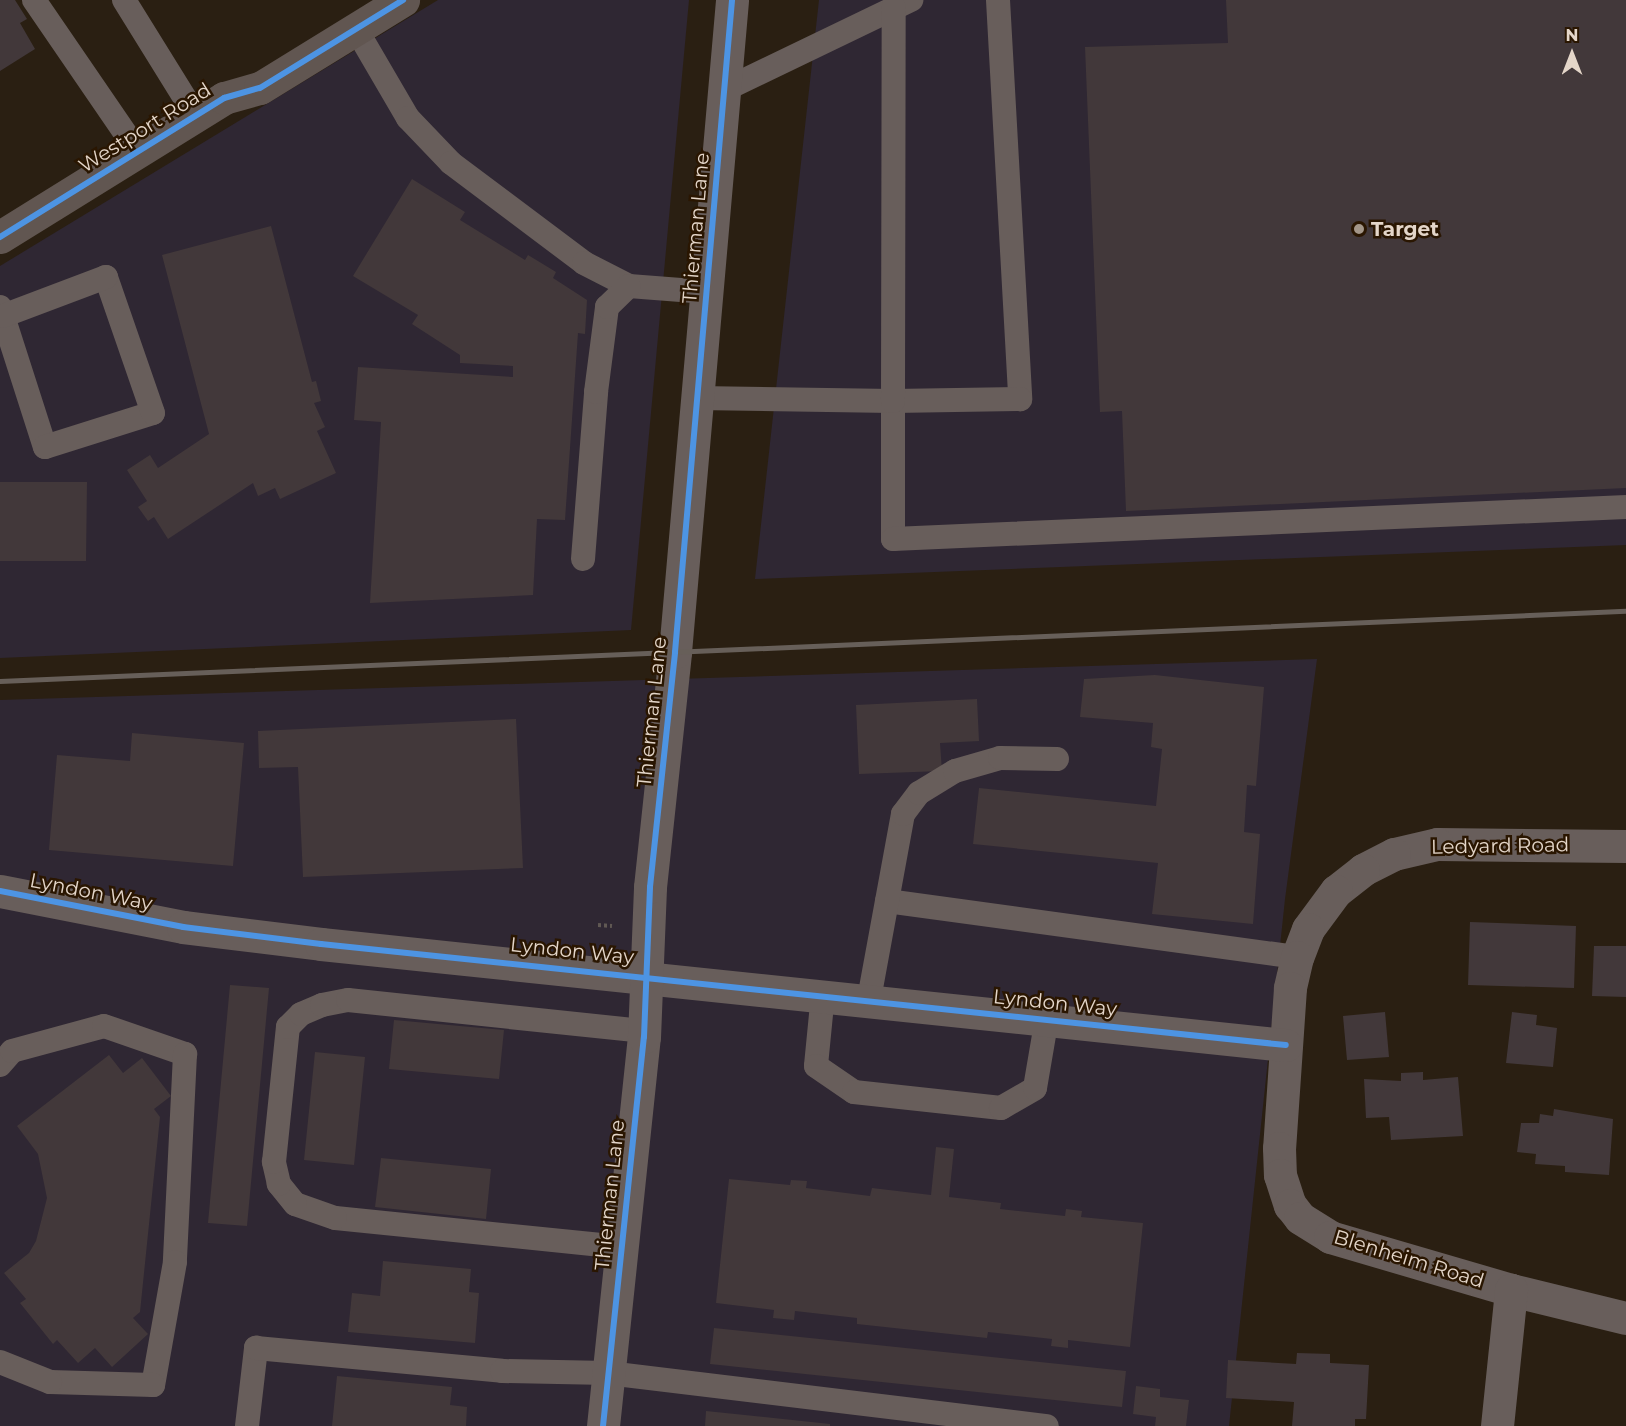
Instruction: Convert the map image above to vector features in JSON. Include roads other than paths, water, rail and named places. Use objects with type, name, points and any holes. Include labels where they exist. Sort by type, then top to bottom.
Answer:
[{"type":"main road","name":"Westport Road","points":[[0,237],[224,98],[260,88],[403,0]]},
{"type":"street","name":"Thierman Lane","points":[[603,1426],[644,1030],[645,975],[732,0]]},
{"type":"street","name":"Ledyard Road","points":[[1286,1045],[1297,957],[1308,929],[1336,891],[1363,870],[1394,854],[1437,844],[1626,846]]},
{"type":"street","name":"Lyndon Way","points":[[0,891],[183,927],[1286,1045]]},
{"type":"street","name":"Blenheim Road","points":[[1286,1045],[1280,1175],[1290,1205],[1300,1218],[1330,1237],[1510,1290],[1626,1318]]},
{"type":"street","points":[[1497,1426],[1510,1290]]},
{"type":"lane","points":[[34,0],[138,152]]},
{"type":"lane","points":[[124,0],[196,116]]},
{"type":"lane","points":[[697,398],[893,401],[1020,399],[998,0]]},
{"type":"lane","points":[[724,90],[867,10],[903,4],[893,401],[893,539],[1626,507]]},
{"type":"lane","points":[[356,29],[408,118],[452,162],[584,263],[629,286],[707,292]]},
{"type":"lane","points":[[106,277],[153,413],[45,447],[1,312],[106,277]]},
{"type":"lane","points":[[583,559],[596,392],[607,307],[629,286]]},
{"type":"lane","points":[[869,999],[903,814],[919,793],[955,771],[1000,758],[1057,759]]},
{"type":"lane","points":[[887,901],[1297,957]]},
{"type":"lane","points":[[824,994],[816,1066],[854,1092],[1001,1108],[1035,1088],[1047,1018]]},
{"type":"lane","points":[[621,1247],[335,1218],[295,1204],[279,1184],[274,1162],[288,1027],[301,1014],[322,1005],[348,1000],[644,1030]]},
{"type":"lane","points":[[0,1065],[12,1051],[104,1026],[186,1054],[176,1262],[153,1384],[50,1382],[0,1362]]},
{"type":"lane","points":[[247,1426],[256,1348],[502,1371],[608,1373],[1047,1426]]},
{"type":"railway","points":[[0,681],[1626,611]]},
{"type":"place","name":"Target","points":[[1359,229]]}]
